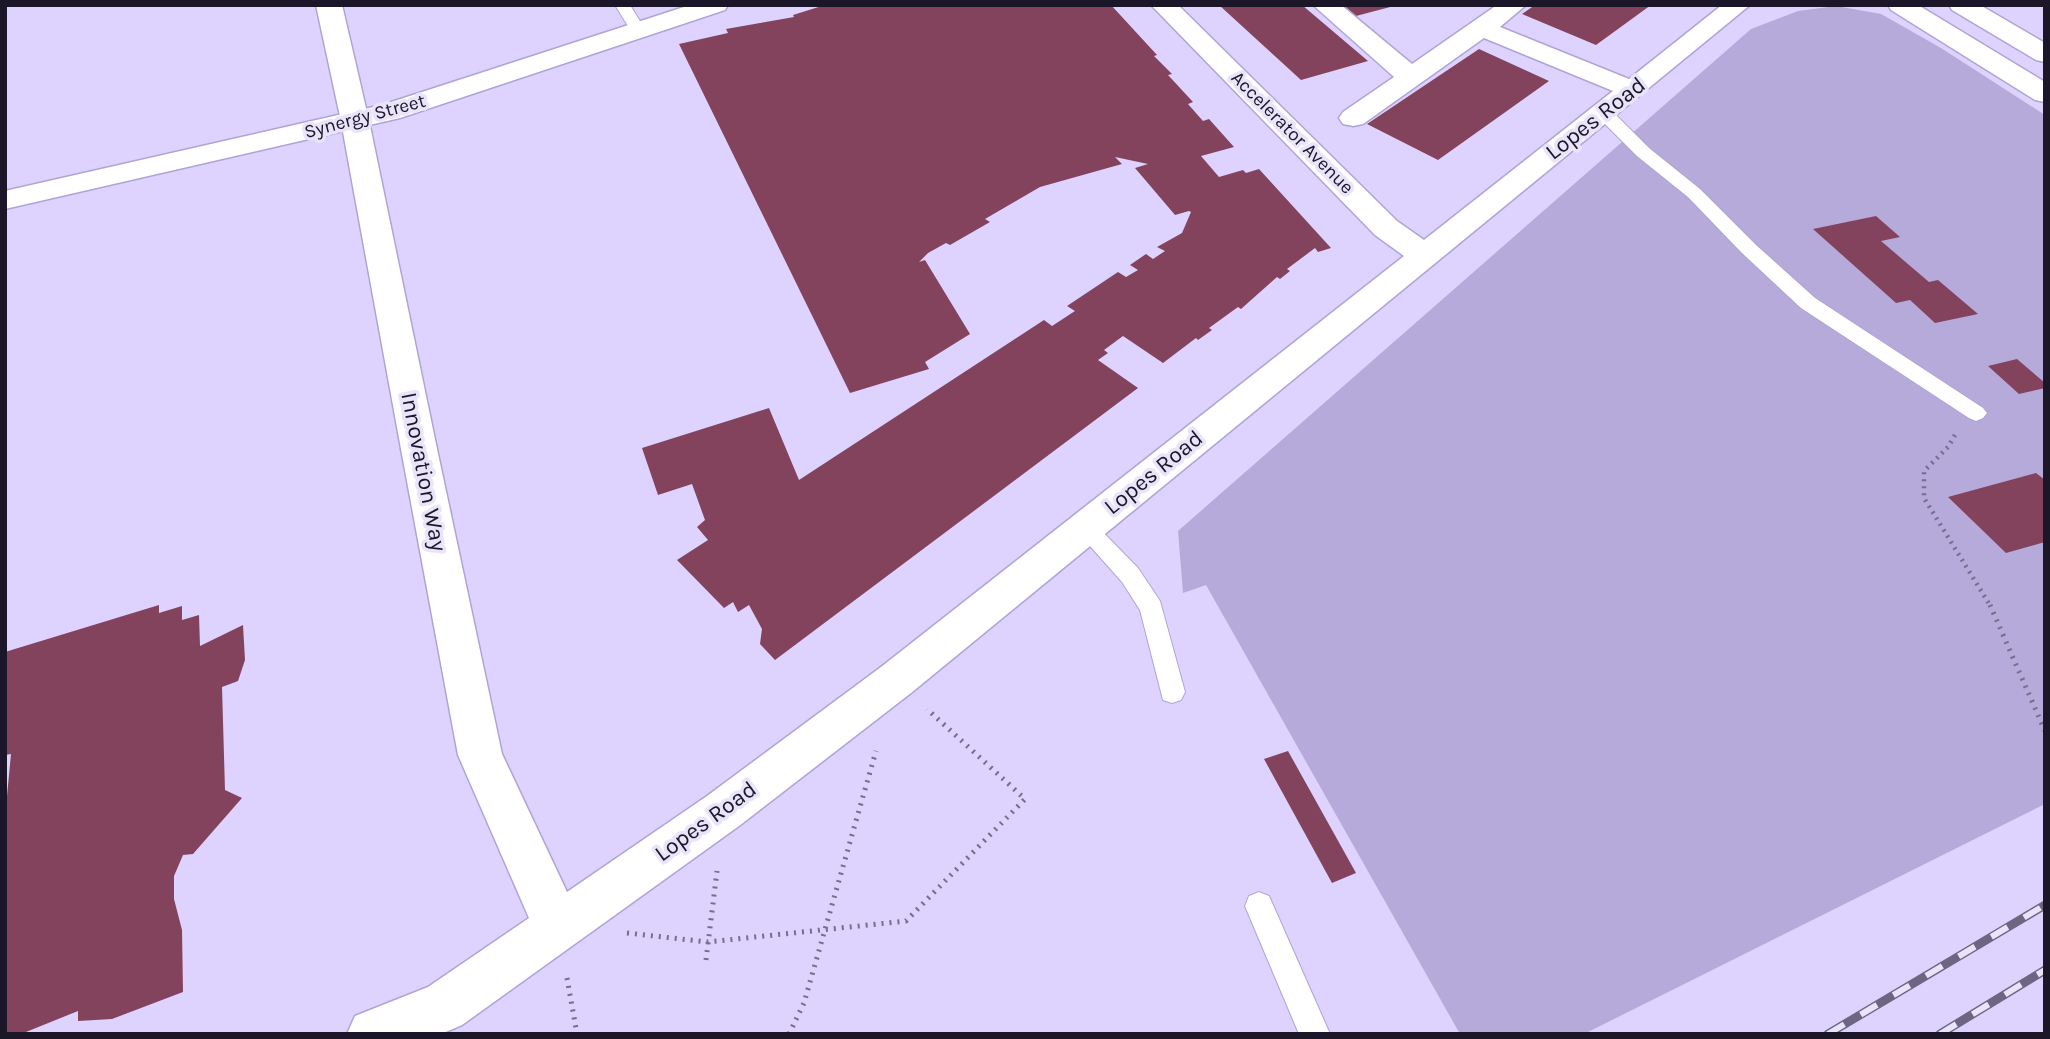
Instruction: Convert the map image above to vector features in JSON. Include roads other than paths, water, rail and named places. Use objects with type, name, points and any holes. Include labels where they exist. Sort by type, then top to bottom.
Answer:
[{"type":"street","name":"Innovation Way","points":[[329,5],[355,121],[481,755],[557,926]]},
{"type":"street","name":"Synergy Street","points":[[5,200],[355,121],[716,5]]},
{"type":"street","name":"Accelerator Avenue","points":[[1163,5],[1386,228],[1425,256]]},
{"type":"street","points":[[1325,5],[1409,76]]},
{"type":"street","points":[[1353,118],[1409,76],[1514,5]]},
{"type":"street","name":"Lopes Road","points":[[373,1034],[444,1007],[723,811],[896,680],[1738,5]]},
{"type":"street","points":[[1900,5],[2045,94]]},
{"type":"street","points":[[1961,5],[2045,54]]},
{"type":"street","points":[[1481,28],[1633,90]]},
{"type":"lane","points":[[622,5],[638,31]]},
{"type":"lane","points":[[1604,113],[1643,152],[1694,193],[1749,249],[1808,303],[1976,413]]},
{"type":"lane","points":[[1085,528],[1130,575],[1151,608],[1172,692]]},
{"type":"lane","points":[[1259,906],[1315,1034]]},
{"type":"railway","points":[[1828,1034],[2045,905]]},
{"type":"railway","points":[[1940,1034],[2045,970]]}]
